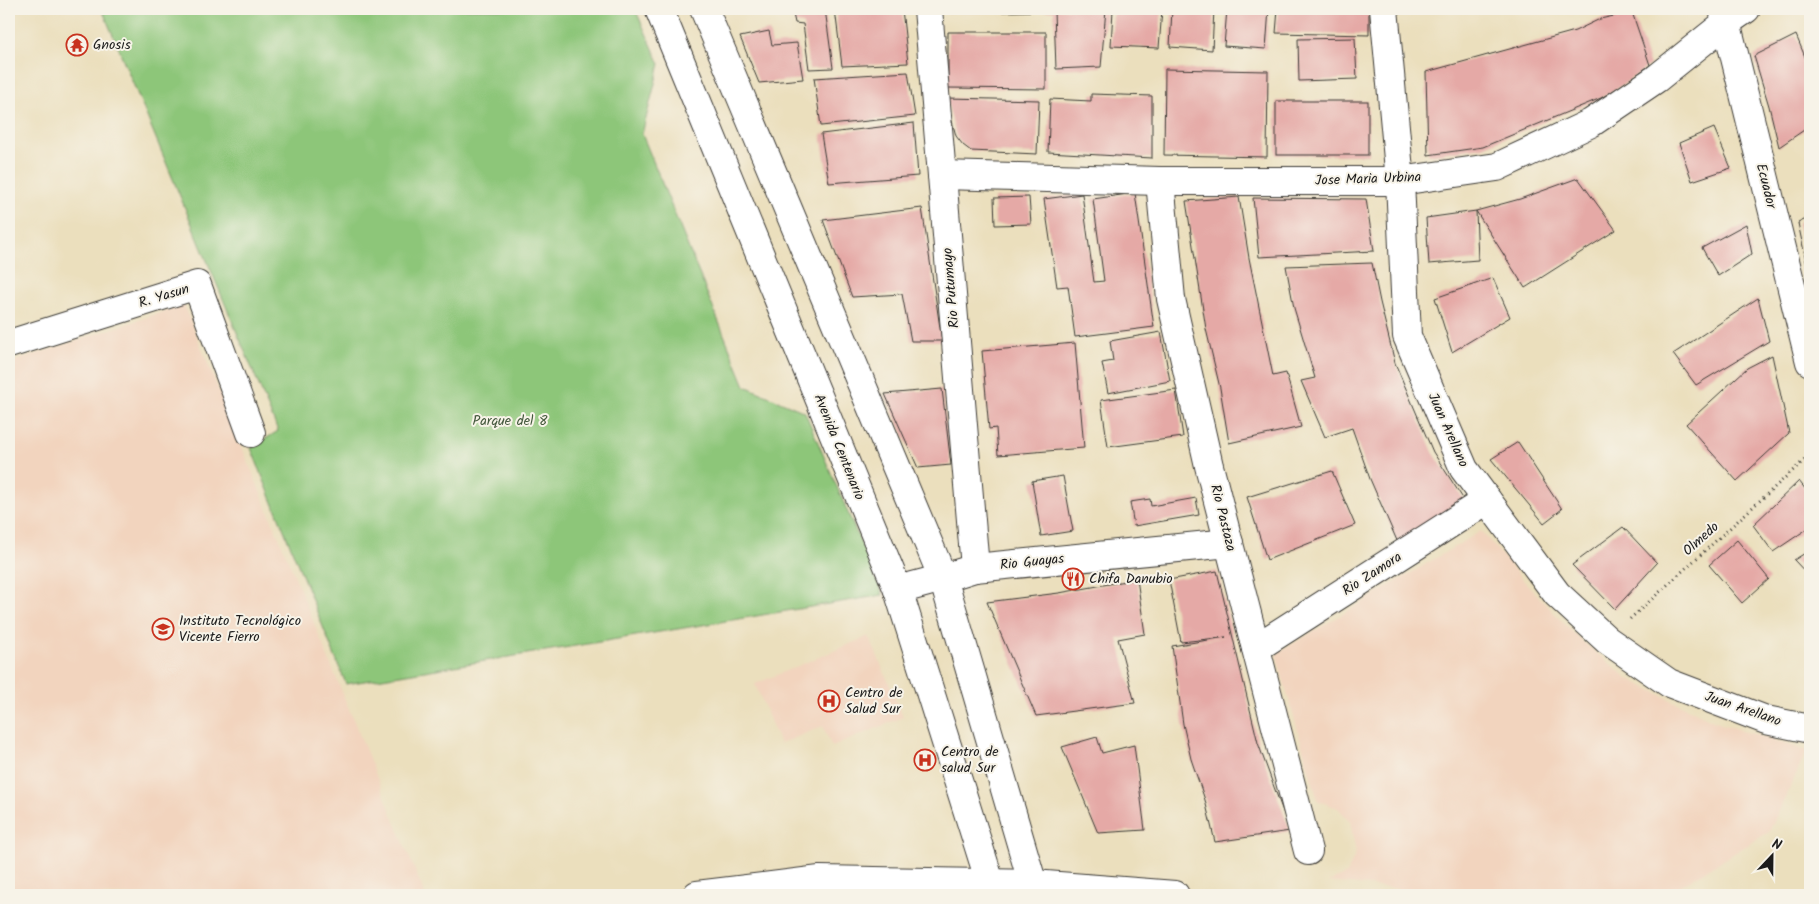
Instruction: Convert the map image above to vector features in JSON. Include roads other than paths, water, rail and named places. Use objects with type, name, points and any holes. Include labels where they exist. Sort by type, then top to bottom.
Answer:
[{"type":"street","name":"Avenida Centenario","points":[[658,9],[898,590],[992,889]]},
{"type":"street","points":[[704,9],[943,578],[1035,890]]},
{"type":"street","name":"Rio Putumayo","points":[[928,9],[975,568]]},
{"type":"street","name":"Juan Arellano","points":[[1384,9],[1400,181],[1407,336],[1464,469],[1557,594],[1607,640],[1669,683],[1766,720],[1810,729]]},
{"type":"street","name":"Jose Maria Urbina","points":[[942,175],[1160,181],[1400,181],[1498,167],[1591,123],[1656,79],[1732,13]]},
{"type":"street","name":"Ecuador","points":[[1732,13],[1810,362]]},
{"type":"street","name":"Rio Pastaza","points":[[1160,181],[1171,299],[1229,543],[1308,851]]},
{"type":"street","name":"R. Yasun","points":[[9,344],[197,285],[251,433]]},
{"type":"street","name":"Rio Zamora","points":[[1256,648],[1487,500]]},
{"type":"street","name":"Rio Guayas","points":[[898,590],[975,568],[1229,543]]},
{"type":"street","points":[[697,895],[820,880],[992,889],[1175,895]]},
{"type":"place","name":"Gnosis","points":[[77,45]]},
{"type":"place","name":"Chifa Danubio","points":[[1073,579]]},
{"type":"place","name":"Instituto Tecnológico Vicente Fierro","points":[[163,629]]},
{"type":"place","name":"Centro de Salud Sur","points":[[829,701]]},
{"type":"place","name":"Centro de salud Sur","points":[[925,760]]},
{"type":"park label","name":"Parque del 8","points":[[510,421]]}]
